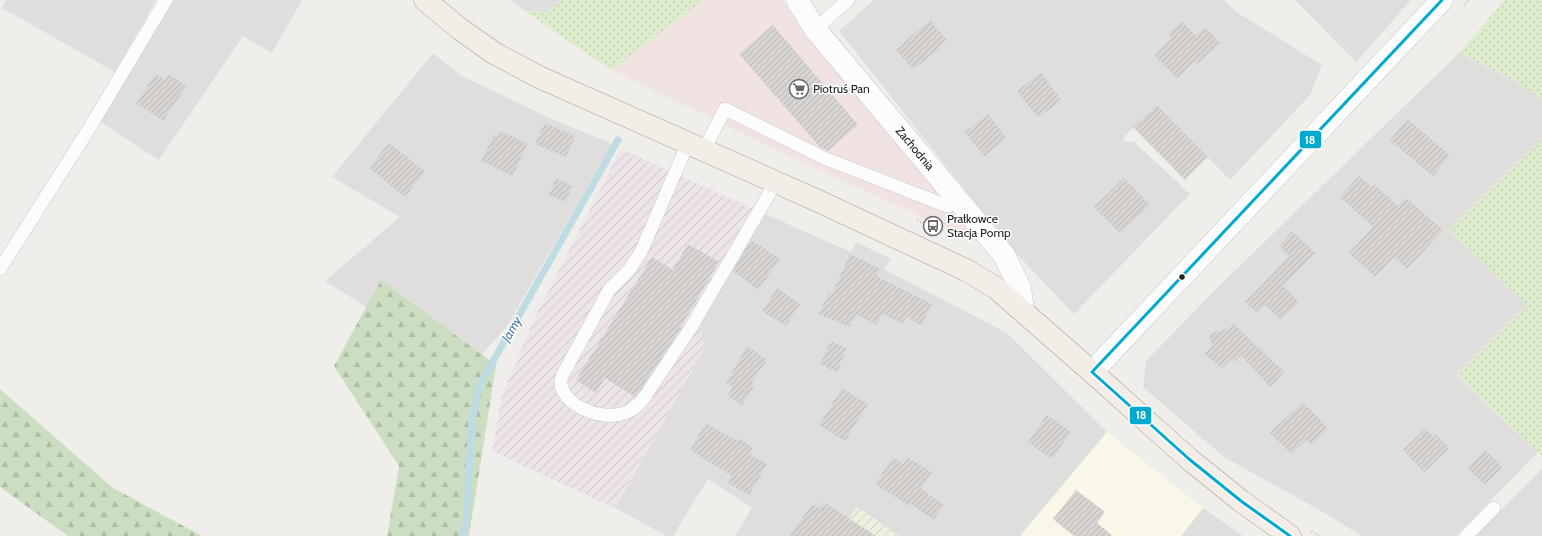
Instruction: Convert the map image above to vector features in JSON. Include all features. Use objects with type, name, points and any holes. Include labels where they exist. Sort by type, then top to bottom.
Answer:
[{"type":"main road","points":[[425,0],[460,29],[494,53],[539,77],[776,182],[966,270],[996,288],[1189,459],[1241,501],[1299,533]]},
{"type":"street","name":"Zachodnia","points":[[797,0],[815,29],[1004,255],[1020,288],[1023,312]]},
{"type":"street","points":[[1092,372],[1442,0]]},
{"type":"lane","points":[[0,269],[87,132],[166,0]]},
{"type":"lane","points":[[815,29],[848,0]]},
{"type":"lane","points":[[776,182],[690,329],[644,398],[636,407],[621,414],[603,415],[578,407],[566,397],[560,383],[563,374],[609,290],[629,270],[696,146],[725,109],[824,158],[947,206],[959,202]]},
{"type":"lane","points":[[1466,536],[1494,508]]},
{"type":"path","points":[[1464,6],[1469,0]]},
{"type":"path","points":[[915,220],[934,229]]},
{"type":"path","points":[[1299,533],[1319,536]]},
{"type":"shaded area","points":[[6,0],[156,0],[115,72],[2,8]]},
{"type":"shaded area","points":[[174,0],[302,0],[272,53],[243,36],[159,160],[101,122]]},
{"type":"shaded area","points":[[510,0],[563,0],[546,12],[525,11]]},
{"type":"shaded area","points":[[704,0],[782,0],[976,236],[975,241],[823,172],[611,70]]},
{"type":"shaded area","points":[[874,0],[1224,0],[1238,13],[1322,65],[1310,95],[1230,180],[1157,105],[1125,136],[1124,141],[1134,142],[1190,194],[1074,314],[1012,249],[839,31]]},
{"type":"shaded area","points":[[1295,0],[1411,0],[1356,62]]},
{"type":"shaded area","points":[[433,53],[460,75],[552,119],[612,144],[507,326],[454,386],[436,351],[325,281],[400,217],[332,177]]},
{"type":"shaded area","points":[[1459,53],[1515,80],[1542,99],[1542,139],[1449,230],[1527,305],[1457,375],[1538,452],[1456,536],[1362,536],[1323,512],[1224,457],[1143,387],[1146,361],[1216,289]]},
{"type":"shaded area","points":[[621,149],[765,214],[701,322],[703,351],[614,508],[492,451],[502,396],[538,311]]},
{"type":"shaded area","points":[[765,214],[851,252],[856,242],[891,259],[884,269],[1007,333],[1107,432],[1020,536],[899,536],[857,507],[838,536],[735,536],[752,508],[708,479],[673,536],[667,536],[615,508],[703,351],[701,322]]},
{"type":"shaded area","points":[[1107,432],[1203,508],[1181,536],[1020,536]]},
{"type":"shaded area","points":[[1542,469],[1542,536],[1475,536]]},
{"type":"shaded area","points":[[1203,508],[1243,536],[1181,536]]},
{"type":"green space","points":[[563,0],[704,0],[611,70],[525,11],[546,12]]},
{"type":"green space","points":[[1505,0],[1542,0],[1542,99],[1515,81],[1459,53]]},
{"type":"green space","points":[[1542,139],[1542,456],[1457,375],[1527,305],[1449,230]]},
{"type":"green space","points":[[381,280],[496,365],[469,536],[387,536],[399,466],[334,366]]},
{"type":"green space","points":[[0,389],[113,488],[202,536],[68,536],[0,487]]},
{"type":"green space","points":[[857,507],[899,536],[838,536]]},
{"type":"building","points":[[930,20],[947,40],[938,48],[939,50],[913,69],[896,50]]},
{"type":"building","points":[[1182,21],[1196,36],[1205,27],[1220,43],[1198,64],[1195,61],[1177,78],[1154,55],[1172,37],[1168,34]]},
{"type":"building","name":"Piotruś Pan","points":[[773,25],[858,125],[828,151],[819,146],[739,54]]},
{"type":"building","points":[[1041,73],[1061,100],[1038,118],[1017,91]]},
{"type":"building","points":[[156,74],[164,80],[168,74],[187,86],[163,121],[136,103]]},
{"type":"building","points":[[1157,105],[1208,157],[1185,180],[1133,127]]},
{"type":"building","points":[[988,114],[1006,138],[984,157],[965,132]]},
{"type":"building","points":[[1407,119],[1450,155],[1433,176],[1390,140]]},
{"type":"building","points":[[544,123],[575,136],[566,157],[535,144]]},
{"type":"building","points":[[500,131],[527,144],[513,176],[481,161],[494,135],[497,136]]},
{"type":"building","points":[[389,143],[425,171],[405,197],[369,168]]},
{"type":"building","points":[[1359,176],[1371,187],[1374,184],[1398,206],[1406,198],[1443,230],[1407,269],[1394,257],[1375,277],[1349,253],[1373,227],[1340,197]]},
{"type":"building","points":[[556,178],[573,186],[565,202],[549,195]]},
{"type":"building","points":[[1124,178],[1150,205],[1120,233],[1094,207]]},
{"type":"building","points":[[1292,231],[1315,253],[1283,286],[1299,302],[1281,320],[1265,305],[1257,313],[1245,302],[1289,256],[1279,246]]},
{"type":"building","points":[[751,240],[780,259],[758,290],[733,271]]},
{"type":"building","points":[[688,244],[719,262],[672,342],[636,396],[635,397],[605,378],[596,393],[576,380],[652,257],[673,270]]},
{"type":"building","points":[[850,254],[880,269],[876,276],[932,304],[921,325],[906,317],[903,324],[882,314],[876,325],[856,314],[850,327],[819,314],[829,292],[832,294]]},
{"type":"building","points":[[777,288],[800,304],[786,326],[762,311]]},
{"type":"building","points":[[1233,323],[1284,372],[1270,387],[1241,355],[1234,362],[1231,359],[1221,369],[1204,353],[1212,346],[1209,334],[1229,328]]},
{"type":"building","points":[[831,341],[847,349],[837,372],[820,364]]},
{"type":"building","points":[[747,346],[767,360],[751,384],[754,386],[742,405],[727,396],[733,387],[726,383]]},
{"type":"building","points":[[842,388],[868,404],[845,441],[819,425]]},
{"type":"building","points":[[1303,402],[1328,428],[1311,445],[1306,440],[1291,454],[1270,433]]},
{"type":"building","points":[[1047,415],[1071,432],[1052,459],[1028,442]]},
{"type":"building","points":[[706,423],[737,441],[739,438],[753,448],[749,454],[767,464],[749,495],[728,483],[732,476],[690,450]]},
{"type":"building","points":[[1425,429],[1433,436],[1435,434],[1449,448],[1424,472],[1403,450]]},
{"type":"building","points":[[1485,450],[1503,467],[1485,485],[1467,468]]},
{"type":"building","points":[[893,457],[904,464],[908,458],[932,472],[921,489],[944,505],[934,520],[911,504],[910,506],[875,484]]},
{"type":"building","points":[[1076,490],[1105,512],[1097,523],[1113,536],[1074,536],[1053,519]]},
{"type":"building","points":[[824,502],[876,536],[790,536],[812,504],[819,508]]},
{"type":"waterway","name":"Jamy","points":[[462,536],[466,525],[472,421],[478,388],[618,140]]},
{"type":"transit line","name":"18","points":[[1290,536],[1241,501],[1189,459],[1092,372],[1442,0]]},
{"type":"place","name":"Piotruś Pan","points":[[799,89]]},
{"type":"place","name":"Prałkowce Stacja Pomp","points":[[933,226]]}]
